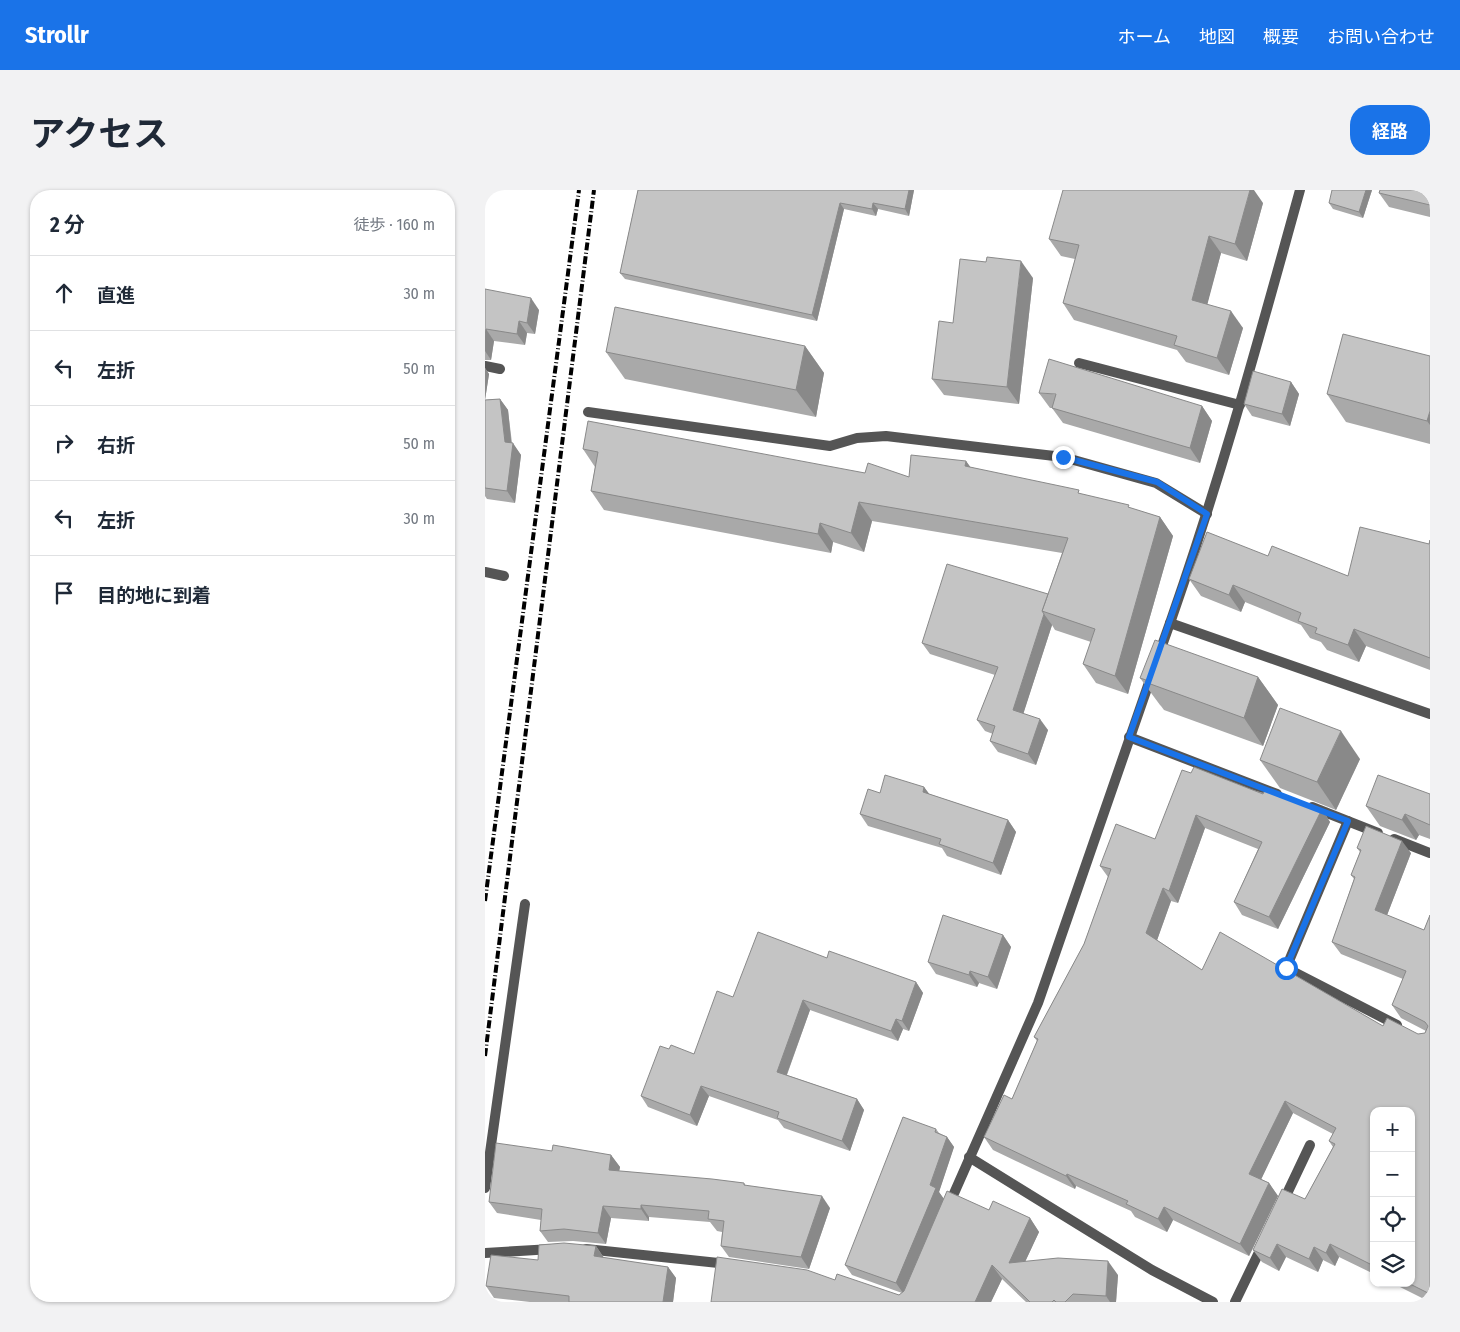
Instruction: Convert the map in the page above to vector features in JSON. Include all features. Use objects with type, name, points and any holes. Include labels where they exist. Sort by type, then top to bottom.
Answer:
[{"type":"street","points":[[942,1220],[1038,1003],[1207,514],[1240,405],[1300,190]]},
{"type":"street","points":[[1079,363],[1240,405]]},
{"type":"street","points":[[485,366],[500,369]]},
{"type":"street","points":[[587,412],[830,446],[857,438],[886,436],[1063,457],[1157,482],[1207,514]]},
{"type":"street","points":[[485,572],[504,576]]},
{"type":"street","points":[[1170,623],[1430,714]]},
{"type":"street","points":[[1129,737],[1284,796]]},
{"type":"street","points":[[1302,804],[1430,853]]},
{"type":"street","points":[[1348,821],[1286,968],[1411,1032]]},
{"type":"street","points":[[485,1188],[525,904]]},
{"type":"street","points":[[1277,1215],[1310,1145]]},
{"type":"street","points":[[969,1157],[1152,1270],[1213,1302]]},
{"type":"street","points":[[1235,1302],[1268,1232]]},
{"type":"street","points":[[485,1254],[567,1248],[743,1266]]},
{"type":"building","points":[[638,190],[909,190],[905,209],[873,203],[872,209],[840,203],[812,315],[620,273]]},
{"type":"building","points":[[1063,190],[1250,190],[1235,244],[1209,236],[1192,300],[1231,311],[1217,358],[1174,345],[1177,336],[1063,303],[1079,245],[1049,239]]},
{"type":"building","points":[[1332,190],[1366,190],[1359,212],[1329,203]]},
{"type":"building","points":[[1380,190],[1430,190],[1430,205],[1379,193]]},
{"type":"building","points":[[987,257],[1021,261],[1007,387],[932,379],[939,321],[953,323],[960,259],[986,262]]},
{"type":"building","points":[[485,289],[531,298],[527,323],[519,321],[517,334],[486,329],[485,336]]},
{"type":"building","points":[[615,307],[805,346],[796,390],[606,352]]},
{"type":"building","points":[[1343,334],[1430,356],[1430,411],[1427,421],[1327,394]]},
{"type":"building","points":[[1049,359],[1202,406],[1190,448],[1052,408],[1056,394],[1039,393]]},
{"type":"building","points":[[1253,371],[1291,382],[1282,414],[1244,404]]},
{"type":"building","points":[[500,399],[505,442],[513,443],[507,491],[485,488],[485,400]]},
{"type":"building","points":[[588,421],[865,473],[868,463],[909,477],[911,455],[966,461],[965,466],[1079,490],[1078,493],[1129,505],[1128,507],[1160,517],[1115,676],[1083,664],[1095,629],[1042,611],[1068,538],[859,502],[851,533],[820,523],[818,534],[591,491],[598,452],[583,449]]},
{"type":"building","points":[[1360,527],[1429,544],[1430,540],[1430,658],[1354,629],[1348,645],[1315,633],[1317,628],[1298,621],[1301,613],[1233,585],[1229,595],[1189,579],[1207,532],[1268,556],[1272,546],[1348,576]]},
{"type":"building","points":[[947,564],[1048,594],[1042,611],[1044,614],[1013,710],[1040,719],[1028,754],[990,741],[995,726],[977,720],[998,667],[922,643]]},
{"type":"building","points":[[1155,640],[1258,677],[1244,718],[1145,682],[1146,680],[1140,678]]},
{"type":"building","points":[[1280,708],[1341,731],[1317,782],[1260,760]]},
{"type":"building","points":[[1194,767],[1263,794],[1266,788],[1322,809],[1269,917],[1234,902],[1262,842],[1196,815],[1169,891],[1163,888],[1146,933],[1202,970],[1220,932],[1383,1026],[1387,1018],[1418,1034],[1425,1033],[1428,1026],[1425,1022],[1392,1005],[1406,971],[1332,942],[1355,877],[1351,875],[1361,850],[1357,848],[1366,826],[1402,841],[1375,910],[1424,930],[1430,915],[1430,1294],[1415,1286],[1415,1107],[1370,1107],[1370,1264],[1330,1244],[1326,1253],[1314,1247],[1309,1259],[1277,1244],[1270,1258],[1253,1250],[1282,1189],[1305,1199],[1335,1144],[1329,1141],[1336,1128],[1285,1101],[1249,1174],[1269,1183],[1240,1244],[1164,1207],[1158,1219],[1126,1204],[1128,1201],[1067,1174],[1066,1176],[984,1137],[1004,1095],[1012,1099],[1038,1039],[1034,1037],[1084,944],[1111,869],[1100,866],[1116,824],[1155,839],[1182,770],[1191,773]]},
{"type":"building","points":[[885,775],[924,787],[923,792],[1008,820],[993,863],[939,844],[941,839],[860,814],[868,789],[880,793]]},
{"type":"building","points":[[1378,775],[1430,794],[1430,825],[1405,814],[1402,820],[1366,806]]},
{"type":"building","points":[[943,915],[1003,935],[988,977],[970,971],[969,975],[928,962]]},
{"type":"building","points":[[758,932],[827,958],[829,951],[916,982],[902,1021],[896,1019],[891,1031],[803,1000],[777,1072],[857,1099],[842,1141],[777,1118],[779,1112],[701,1086],[690,1115],[641,1096],[660,1046],[669,1049],[671,1045],[694,1054],[717,991],[733,997]]},
{"type":"building","points":[[903,1117],[936,1129],[935,1132],[947,1137],[930,1185],[936,1188],[896,1283],[845,1265]]},
{"type":"building","points":[[496,1143],[552,1151],[553,1145],[611,1155],[609,1170],[712,1179],[822,1196],[801,1257],[721,1246],[724,1221],[708,1219],[709,1211],[641,1205],[641,1209],[603,1206],[598,1233],[564,1229],[540,1231],[542,1209],[489,1202]]},
{"type":"building","points":[[947,1191],[989,1210],[993,1201],[1030,1218],[1009,1263],[1058,1258],[1108,1261],[1106,1296],[1073,1294],[1065,1302],[1056,1302],[1054,1300],[1052,1302],[1030,1302],[992,1265],[975,1302],[711,1302],[717,1257],[807,1270],[835,1280],[837,1274],[899,1295],[904,1291]]},
{"type":"building","points":[[564,1243],[596,1246],[594,1256],[668,1267],[663,1302],[569,1302],[569,1296],[486,1286],[491,1255],[538,1260],[539,1245]]},
{"type":"railway","points":[[485,901],[579,190]]},
{"type":"railway","points":[[485,1056],[594,190]]},
{"type":"route","points":[[1063,457],[1157,482],[1207,514],[1129,737],[1348,821],[1286,968]]}]
